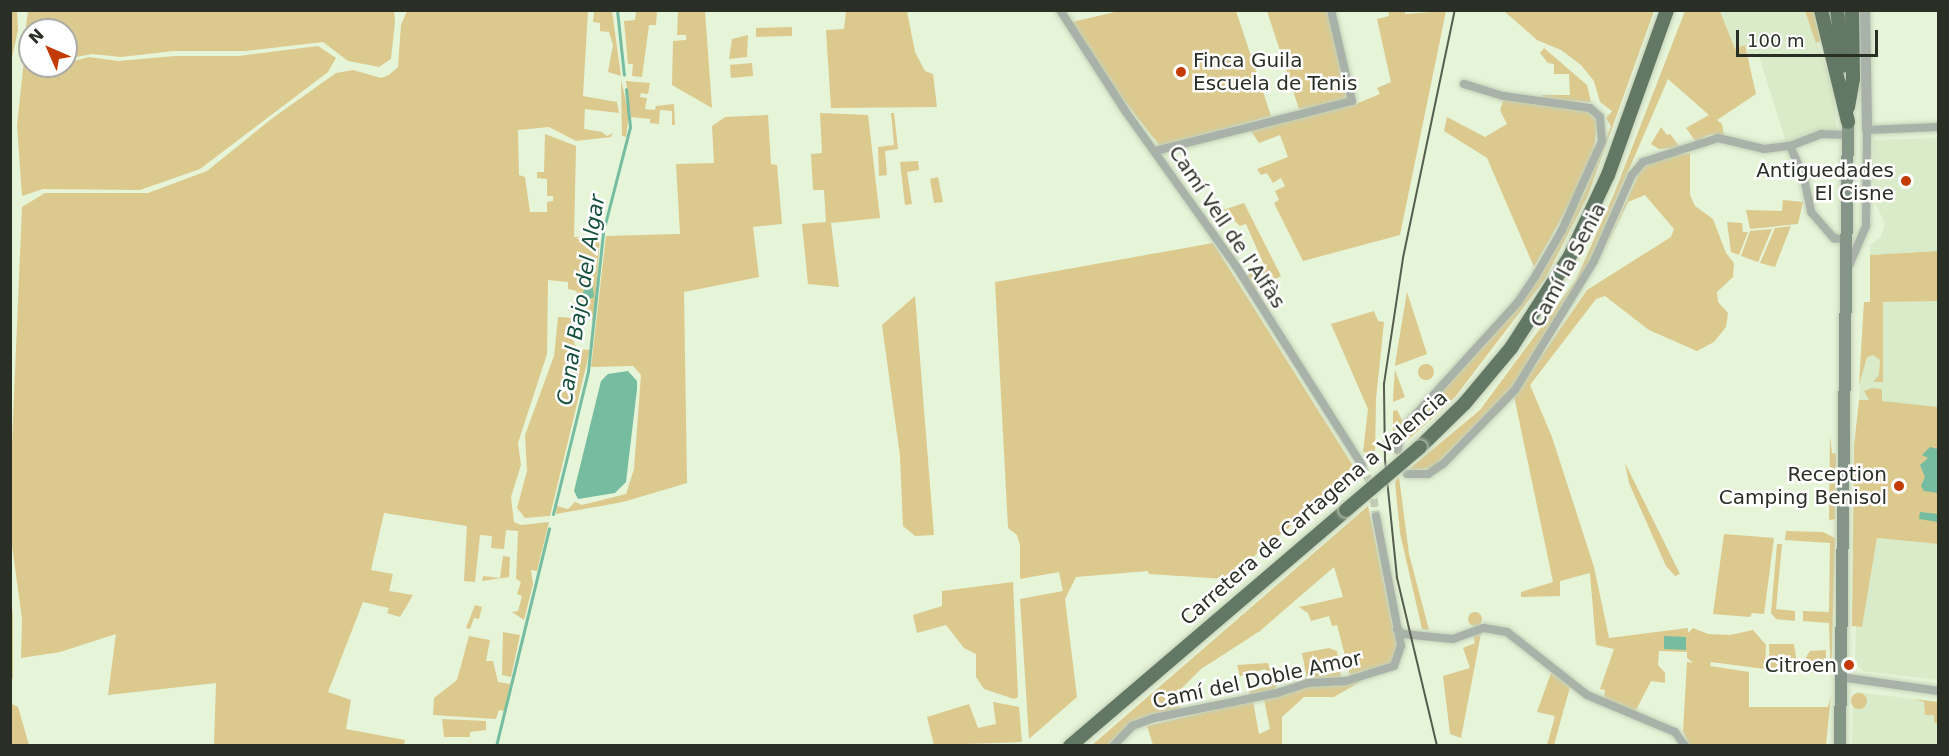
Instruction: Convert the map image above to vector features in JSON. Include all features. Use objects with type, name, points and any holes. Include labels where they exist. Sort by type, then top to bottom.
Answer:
[{"type":"highway","name":"Carretera de Cartagena a Valencia","points":[[1070,746],[1420,447],[1465,403],[1533,317],[1570,256],[1608,175],[1667,10]]},
{"type":"highway","points":[[1608,175],[1634,126],[1677,10]]},
{"type":"highway","points":[[1821,10],[1848,129]]},
{"type":"highway","points":[[1837,10],[1848,107],[1848,129]]},
{"type":"highway","points":[[1848,107],[1853,78],[1852,10]]},
{"type":"main road","points":[[1840,746],[1848,268],[1848,129]]},
{"type":"street","name":"Camí Vell de l'Alfàs","points":[[1060,10],[1236,266],[1362,465]]},
{"type":"street","points":[[1155,151],[1352,101],[1331,10]]},
{"type":"street","points":[[1848,268],[1866,226],[1868,130],[1865,10]]},
{"type":"street","name":"Camí la Senia","points":[[1398,450],[1399,437],[1408,423],[1518,302],[1536,275],[1562,230],[1602,141],[1600,117],[1590,108],[1503,96],[1464,84]]},
{"type":"street","points":[[1868,130],[1938,127]]},
{"type":"street","name":"Camí la Senia","points":[[1407,474],[1428,474],[1443,464],[1515,390],[1594,261],[1632,175],[1642,162],[1718,138],[1764,149],[1790,146],[1821,134],[1848,129]]},
{"type":"street","points":[[1790,146],[1804,178],[1811,212],[1834,238],[1848,240]]},
{"type":"street","points":[[1376,516],[1401,646]]},
{"type":"street","points":[[1397,629],[1412,635],[1453,639],[1484,628],[1507,632],[1587,695],[1675,732],[1685,746]]},
{"type":"street","points":[[1401,646],[1412,635]]},
{"type":"street","name":"Camí del Doble Amor","points":[[1113,746],[1132,726],[1154,718],[1277,693],[1308,683],[1346,681],[1394,666],[1401,646]]},
{"type":"street","points":[[1841,677],[1938,691]]},
{"type":"shaded area","points":[[11,10],[17,11],[18,30],[11,62]]},
{"type":"shaded area","points":[[394,10],[395,22],[391,59],[379,67],[348,61],[323,42],[246,51],[174,51],[121,57],[92,54],[78,57],[78,18],[27,18],[28,11]]},
{"type":"shaded area","points":[[407,11],[588,11],[583,96],[617,102],[619,113],[585,109],[584,129],[602,132],[607,136],[613,133],[611,137],[576,141],[549,127],[518,130],[519,175],[525,177],[530,212],[547,212],[547,202],[553,201],[553,196],[547,196],[547,179],[537,178],[537,172],[544,172],[545,134],[576,146],[574,237],[600,236],[594,321],[572,311],[577,291],[568,289],[568,282],[548,280],[547,354],[518,443],[521,465],[511,497],[514,522],[521,525],[549,522],[537,571],[531,570],[533,584],[524,620],[512,612],[518,611],[522,596],[517,594],[521,582],[516,579],[518,531],[506,530],[504,549],[491,548],[492,536],[480,535],[475,582],[464,581],[467,526],[384,513],[371,570],[393,574],[389,591],[413,595],[400,617],[387,613],[389,608],[363,602],[328,692],[351,700],[346,729],[405,740],[404,745],[214,745],[216,683],[108,695],[116,634],[60,652],[21,658],[22,619],[11,538],[10,491],[22,207],[45,193],[148,193],[207,171],[274,117],[336,73],[353,70],[381,78],[389,75],[398,67],[401,25]]},
{"type":"shaded area","points":[[594,11],[612,11],[621,76],[608,72],[613,45],[609,32],[600,31],[600,23],[593,22]]},
{"type":"shaded area","points":[[636,11],[657,11],[656,25],[649,25],[642,77],[632,76],[633,64],[628,64],[624,21],[635,20]]},
{"type":"shaded area","points":[[678,11],[705,11],[712,108],[672,85],[673,41],[686,40],[686,35],[677,35]]},
{"type":"shaded area","points":[[846,11],[907,11],[915,52],[925,71],[933,74],[937,107],[831,108],[826,30],[844,29]]},
{"type":"shaded area","name":"Finca Guila Escuela de Tenis","points":[[1119,11],[1236,11],[1271,116],[1160,146],[1118,93],[1072,22]]},
{"type":"shaded area","points":[[1267,11],[1329,11],[1349,94],[1346,102],[1299,109]]},
{"type":"shaded area","points":[[1388,11],[1405,11],[1405,14],[1446,11],[1400,235],[1303,261],[1274,203],[1279,200],[1275,191],[1285,186],[1281,178],[1273,183],[1267,173],[1261,175],[1257,169],[1288,157],[1280,135],[1259,143],[1249,128],[1351,106],[1380,94],[1377,88],[1391,82],[1377,19],[1389,16]]},
{"type":"shaded area","points":[[1504,11],[1654,11],[1588,195],[1545,279],[1455,397],[1409,439],[1407,431],[1418,415],[1528,293],[1584,194],[1611,126],[1606,118],[1612,111],[1600,102],[1594,81],[1581,65],[1561,50],[1537,40]]},
{"type":"shaded area","points":[[1685,11],[1720,11],[1735,49],[1745,45],[1756,94],[1717,120],[1722,124],[1724,135],[1708,135],[1696,142],[1686,128],[1709,115],[1668,79],[1585,271],[1511,389],[1432,468],[1408,470],[1480,410],[1576,280],[1614,194]]},
{"type":"shaded area","points":[[1720,11],[1805,11],[1832,84],[1837,129],[1786,142],[1758,53],[1748,55],[1745,45],[1735,49]]},
{"type":"shaded area","points":[[1805,11],[1815,11],[1825,39],[1816,43]]},
{"type":"shaded area","points":[[792,27],[792,36],[756,37],[756,28]]},
{"type":"shaded area","points":[[748,35],[747,57],[729,59],[732,39]]},
{"type":"shaded area","points":[[318,46],[336,58],[328,72],[200,169],[140,190],[43,189],[22,196],[17,125],[22,78],[78,78],[78,60],[89,57],[118,61],[175,56],[239,56]]},
{"type":"shaded area","points":[[1544,48],[1587,85],[1591,102],[1541,100],[1542,95],[1570,95],[1569,74],[1554,74],[1554,64],[1548,63],[1540,53]]},
{"type":"shaded area","points":[[752,63],[753,76],[731,78],[730,65]]},
{"type":"shaded area","points":[[621,80],[629,114],[626,137],[622,136]]},
{"type":"shaded area","points":[[626,81],[650,83],[648,94],[641,93],[640,97],[647,98],[645,109],[655,110],[656,106],[674,104],[675,125],[672,125],[672,111],[660,110],[659,124],[650,123],[650,119],[631,117]]},
{"type":"shaded area","points":[[1504,98],[1587,111],[1597,122],[1594,150],[1574,196],[1534,267],[1487,158],[1444,131],[1447,117],[1485,137],[1507,124],[1500,110]]},
{"type":"shaded area","points":[[820,113],[868,115],[880,218],[831,223],[839,287],[808,284],[802,224],[826,222],[824,190],[813,190],[811,154],[822,153]]},
{"type":"shaded area","points":[[891,113],[894,113],[898,149],[885,151],[887,175],[879,176],[878,147],[894,145]]},
{"type":"shaded area","points":[[768,115],[771,164],[777,165],[782,224],[753,227],[759,277],[684,292],[687,483],[623,502],[556,514],[557,506],[568,509],[575,502],[582,505],[626,494],[634,469],[641,375],[633,366],[591,367],[606,236],[680,234],[676,164],[714,163],[712,126],[725,117]]},
{"type":"shaded area","points":[[1661,127],[1680,147],[1659,149],[1651,144]]},
{"type":"shaded area","name":"Antiguedades El Cisne","points":[[1938,138],[1938,251],[1870,255],[1870,245],[1881,237],[1885,223],[1874,201],[1874,140]]},
{"type":"shaded area","points":[[1690,153],[1690,195],[1695,206],[1713,219],[1726,253],[1734,263],[1733,277],[1717,292],[1718,302],[1728,313],[1726,327],[1714,342],[1697,351],[1649,330],[1605,296],[1596,299],[1530,385],[1552,437],[1594,567],[1609,638],[1688,628],[1688,633],[1693,628],[1708,634],[1730,635],[1753,630],[1766,645],[1765,669],[1711,662],[1710,666],[1749,672],[1749,707],[1828,707],[1831,695],[1826,745],[1689,745],[1683,731],[1687,662],[1693,663],[1687,658],[1687,652],[1659,651],[1658,665],[1665,673],[1665,683],[1651,681],[1635,712],[1604,699],[1605,690],[1600,689],[1614,649],[1596,645],[1590,573],[1560,581],[1560,596],[1521,597],[1521,592],[1553,582],[1514,396],[1587,290],[1671,237],[1674,229],[1645,195],[1628,202],[1603,253],[1641,169],[1657,159]]},
{"type":"shaded area","points":[[918,161],[919,170],[907,172],[912,204],[905,205],[900,162]]},
{"type":"shaded area","points":[[938,177],[943,202],[934,203],[930,179]]},
{"type":"shaded area","points":[[1783,200],[1803,202],[1798,224],[1750,229],[1746,210],[1782,211]]},
{"type":"shaded area","points":[[1244,203],[1281,276],[1256,290],[1246,276],[1264,265],[1246,224],[1240,226],[1223,210]]},
{"type":"shaded area","points":[[1727,222],[1742,223],[1743,232],[1748,232],[1739,255],[1731,252]]},
{"type":"shaded area","points":[[1791,226],[1775,267],[1760,263],[1775,228]]},
{"type":"shaded area","points":[[1772,229],[1758,262],[1741,256],[1750,231]]},
{"type":"shaded area","points":[[1213,243],[1357,472],[1226,579],[1149,574],[1148,571],[1076,577],[1065,599],[1077,697],[1029,739],[1020,599],[1063,591],[1059,572],[1020,579],[1020,545],[1017,535],[1008,528],[995,282]]},
{"type":"shaded area","points":[[1938,251],[1938,301],[1883,302],[1883,382],[1873,382],[1879,375],[1880,360],[1873,355],[1867,357],[1859,385],[1864,302],[1870,302],[1870,255]]},
{"type":"shaded area","points":[[592,282],[594,297],[585,301],[582,295],[587,283]]},
{"type":"shaded area","points":[[1407,292],[1427,354],[1395,366],[1396,358]]},
{"type":"shaded area","points":[[915,296],[934,535],[915,536],[903,526],[900,456],[882,325]]},
{"type":"shaded area","points":[[1938,301],[1938,407],[1859,400],[1864,302]]},
{"type":"shaded area","points":[[1374,311],[1378,321],[1384,322],[1376,399],[1375,453],[1363,452],[1368,409],[1331,324]]},
{"type":"shaded area","points":[[558,317],[574,318],[574,343],[578,349],[590,350],[550,516],[525,518],[517,508],[527,471],[525,435],[554,356]]},
{"type":"shaded area","points":[[1423,364],[1429,364],[1434,372],[1432,378],[1423,380],[1418,375],[1418,369]]},
{"type":"shaded area","points":[[1395,370],[1405,397],[1393,402],[1394,383]]},
{"type":"shaded area","points":[[628,371],[637,381],[637,389],[626,482],[615,493],[578,499],[574,491],[601,381],[608,374]]},
{"type":"shaded area","points":[[1871,388],[1882,389],[1882,401],[1938,407],[1938,544],[1877,538],[1862,627],[1852,626],[1854,446],[1859,400],[1869,400],[1864,391]]},
{"type":"shaded area","points":[[1397,410],[1404,424],[1393,441],[1393,411]]},
{"type":"shaded area","points":[[1830,436],[1832,453],[1836,454],[1835,519],[1829,520]]},
{"type":"shaded area","points":[[1930,447],[1938,449],[1938,493],[1924,491],[1921,486],[1925,477],[1920,465],[1928,458],[1922,455]]},
{"type":"shaded area","points":[[1625,463],[1680,574],[1675,576],[1666,566],[1629,483]]},
{"type":"shaded area","points":[[1399,477],[1409,554],[1429,630],[1422,629],[1400,533],[1395,482]]},
{"type":"shaded area","points":[[1368,506],[1397,649],[1393,662],[1350,675],[1337,625],[1332,626],[1329,616],[1311,621],[1308,613],[1299,607],[1343,597],[1334,567],[1260,631],[1201,669],[1177,693],[1181,710],[1129,725],[1107,745],[1091,746]]},
{"type":"shaded area","points":[[1920,512],[1938,514],[1938,522],[1919,519]]},
{"type":"shaded area","points":[[1786,531],[1823,532],[1835,538],[1831,683],[1829,623],[1803,621],[1803,611],[1829,612],[1830,543],[1785,540]]},
{"type":"shaded area","points":[[1724,534],[1774,538],[1764,614],[1752,613],[1750,617],[1713,614]]},
{"type":"shaded area","points":[[1877,538],[1938,544],[1938,680],[1864,671],[1855,664],[1856,627],[1862,627]]},
{"type":"shaded area","points":[[1777,544],[1782,544],[1776,609],[1795,611],[1795,621],[1776,619],[1771,613]]},
{"type":"shaded area","points":[[503,556],[510,557],[509,577],[482,581],[483,576],[500,578]]},
{"type":"shaded area","points":[[1013,582],[1018,697],[1014,699],[984,689],[976,677],[976,654],[964,648],[946,625],[917,633],[913,615],[942,606],[942,591]]},
{"type":"shaded area","points":[[10,597],[13,614],[13,679],[10,678]]},
{"type":"shaded area","points":[[475,605],[482,607],[479,619],[474,618],[470,629],[466,628]]},
{"type":"shaded area","points":[[1475,612],[1480,614],[1482,619],[1480,624],[1475,626],[1470,624],[1468,619],[1470,614]]},
{"type":"shaded area","points":[[503,632],[520,635],[511,677],[502,675]]},
{"type":"shaded area","points":[[1481,633],[1461,738],[1450,734],[1443,676],[1470,668],[1463,648],[1475,643],[1473,636]]},
{"type":"shaded area","points":[[469,636],[490,640],[486,661],[493,661],[498,682],[510,684],[504,711],[499,710],[496,719],[433,715],[434,698],[457,680]]},
{"type":"shaded area","points":[[1664,636],[1686,637],[1686,650],[1664,649]]},
{"type":"shaded area","points":[[1769,644],[1794,644],[1798,670],[1770,673]]},
{"type":"shaded area","points":[[1329,648],[1337,651],[1341,677],[1307,679],[1302,653]]},
{"type":"shaded area","points":[[1826,650],[1826,673],[1806,672],[1806,657],[1810,651]]},
{"type":"shaded area","points":[[1268,663],[1276,687],[1273,692],[1250,696],[1249,691],[1270,686],[1265,669],[1240,676],[1237,665]]},
{"type":"shaded area","points":[[1551,673],[1570,687],[1554,745],[1547,745],[1555,716],[1537,712]]},
{"type":"shaded area","points":[[1363,680],[1334,697],[1304,697],[1282,717],[1282,745],[1153,745],[1147,726],[1253,701],[1259,734],[1270,729],[1264,699],[1307,686],[1335,686]]},
{"type":"shaded area","points":[[1857,692],[1938,702],[1938,745],[1852,746],[1853,695]]},
{"type":"shaded area","points":[[1859,693],[1867,701],[1859,709],[1851,701]]},
{"type":"shaded area","points":[[1914,699],[1938,702],[1938,723],[1934,723],[1934,715],[1925,715],[1924,702]]},
{"type":"shaded area","points":[[993,702],[1019,707],[1022,742],[934,745],[927,717],[969,704],[978,728],[996,724]]},
{"type":"shaded area","points":[[10,703],[18,707],[29,745],[11,745]]},
{"type":"shaded area","points":[[442,719],[486,721],[486,730],[470,732],[470,737],[444,737]]},
{"type":"waterway","name":"Canal Bajo del Algar","points":[[617,10],[624,75]]},
{"type":"waterway","name":"Canal Bajo del Algar","points":[[553,514],[588,371],[603,232],[630,127],[626,89]]},
{"type":"waterway","name":"Canal Bajo del Algar","points":[[496,746],[549,528]]},
{"type":"tunnel","points":[[1362,465],[1372,487],[1376,516]]},
{"type":"tram line","points":[[1437,746],[1397,578],[1385,460],[1384,384],[1403,258],[1455,10]]},
{"type":"place","name":"Finca Guila Escuela de Tenis","points":[[1181,72]]},
{"type":"place","name":"Antiguedades El Cisne","points":[[1906,181]]},
{"type":"place","name":"Reception Camping Benisol","points":[[1899,486]]},
{"type":"place","name":"Citroen","points":[[1849,665]]}]
